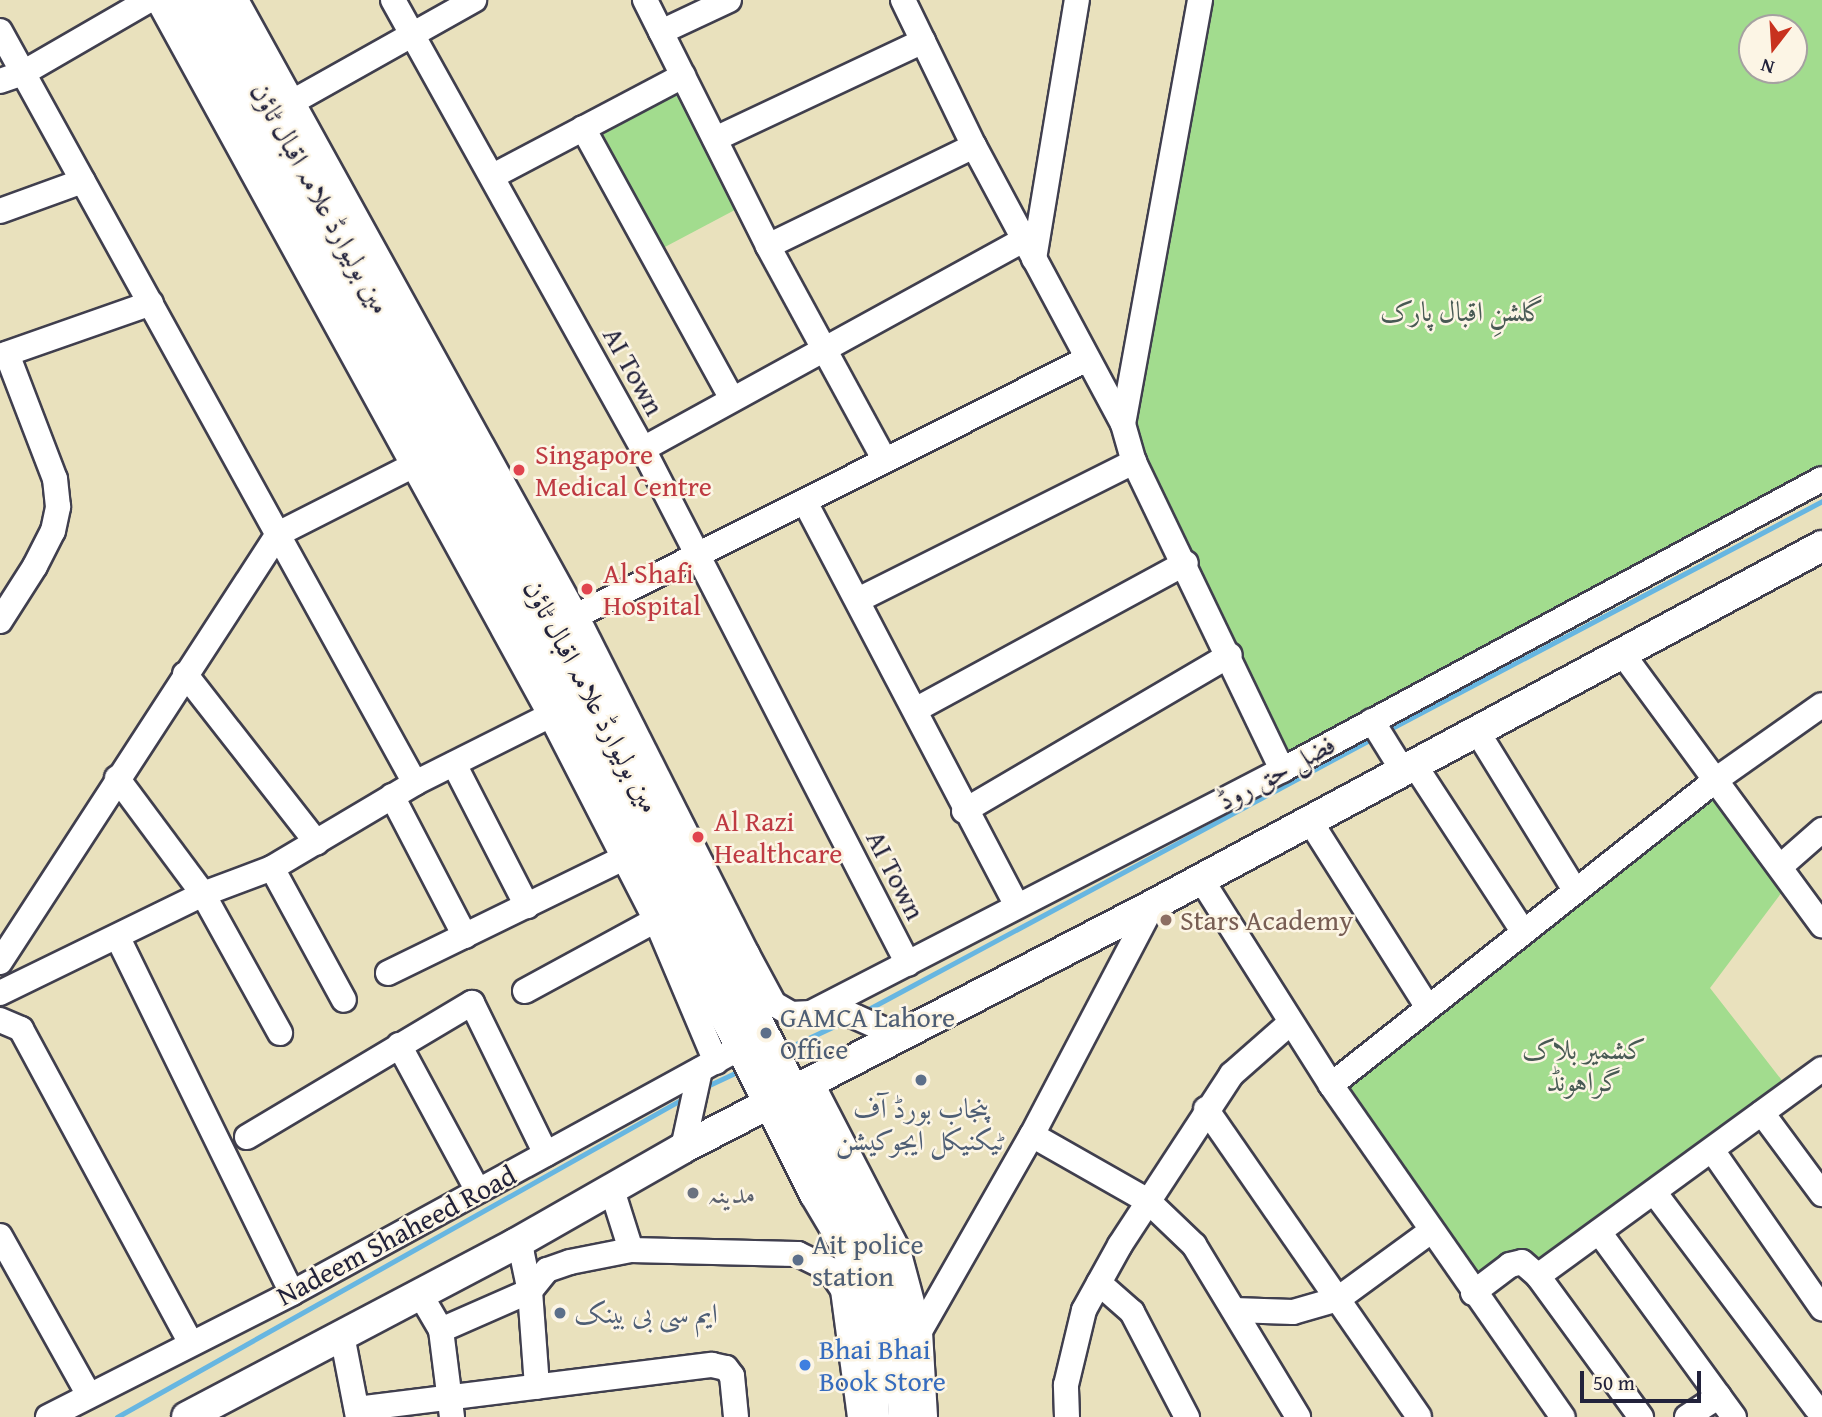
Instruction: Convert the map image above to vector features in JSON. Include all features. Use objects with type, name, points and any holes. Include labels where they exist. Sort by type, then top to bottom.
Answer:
[{"type":"main road","name":"مین بولیوارڈ علامہ اقبال ٹاؤن","points":[[186,0],[273,113],[424,460],[561,711],[752,1048],[799,1083],[885,1268],[900,1366],[904,1417]]},
{"type":"main road","name":"مین بولیوارڈ علامہ اقبال ٹاؤن","points":[[212,0],[462,450],[738,959],[752,1048]]},
{"type":"main road","name":"فضل حق روڈ","points":[[765,1095],[799,1083],[888,1031],[1153,905],[1310,821],[1391,746],[1477,731],[1822,546]]},
{"type":"main road","points":[[752,1048],[765,1095],[838,1259],[869,1301],[874,1417]]},
{"type":"main road","points":[[198,1414],[612,1190],[765,1095]]},
{"type":"street","points":[[11,77],[149,0]]},
{"type":"street","points":[[0,961],[278,534],[424,460],[158,0]]},
{"type":"street","name":"فضل حق روڈ","points":[[236,0],[273,113],[576,616],[738,959],[782,1010],[802,1015],[837,1009],[908,964],[1017,905],[1282,770],[1391,746],[1822,479]]},
{"type":"street","name":"AI Town","points":[[393,0],[643,449],[908,964]]},
{"type":"street","points":[[273,113],[474,0]]},
{"type":"street","points":[[645,0],[768,246],[829,350],[884,459]]},
{"type":"street","points":[[661,32],[729,0]]},
{"type":"street","points":[[902,0],[974,146],[1123,424],[1134,463],[1186,563],[1282,770]]},
{"type":"street","points":[[1029,249],[1077,0]]},
{"type":"street","points":[[1123,424],[1200,0]]},
{"type":"street","points":[[0,31],[11,77],[83,181],[415,783]]},
{"type":"street","points":[[715,139],[923,41]]},
{"type":"street","points":[[493,176],[683,76]]},
{"type":"street","points":[[583,128],[733,398]]},
{"type":"street","points":[[768,246],[974,146]]},
{"type":"street","points":[[0,211],[83,181]]},
{"type":"street","points":[[643,449],[733,398],[1029,249]]},
{"type":"street","points":[[0,621],[36,566],[53,531],[58,507],[55,479],[4,355],[151,303]]},
{"type":"street","points":[[576,616],[700,556],[884,459],[1087,359]]},
{"type":"street","points":[[858,600],[1134,463]]},
{"type":"street","points":[[805,502],[915,710],[964,811],[1017,905]]},
{"type":"street","points":[[915,710],[1186,563]]},
{"type":"street","points":[[1622,653],[1822,925]]},
{"type":"street","points":[[964,811],[1230,655]]},
{"type":"street","points":[[185,674],[317,843]]},
{"type":"street","points":[[1331,1085],[1427,1006],[1717,779],[1822,705]]},
{"type":"street","points":[[0,993],[118,938],[202,894],[272,868],[415,783],[561,711],[622,859],[656,920],[704,1070],[683,1148]]},
{"type":"street","points":[[1477,731],[1575,890]]},
{"type":"street","points":[[1391,746],[1522,931]]},
{"type":"street","points":[[454,764],[527,906]]},
{"type":"street","points":[[117,778],[202,894],[280,1032]]},
{"type":"street","points":[[392,796],[465,936]]},
{"type":"street","points":[[1310,821],[1427,1006]]},
{"type":"street","points":[[1781,866],[1822,830]]},
{"type":"street","points":[[388,973],[622,859]]},
{"type":"street","points":[[272,868],[344,1000]]},
{"type":"street","points":[[1201,879],[1331,1085],[1473,1293],[1563,1417]]},
{"type":"street","points":[[900,1366],[1031,1135],[1153,905]]},
{"type":"street","points":[[524,990],[656,920]]},
{"type":"street","points":[[118,938],[292,1293]]},
{"type":"street","points":[[247,1138],[472,1003],[546,1154]]},
{"type":"street","points":[[837,1009],[888,1031]]},
{"type":"street","points":[[0,1020],[21,1029],[190,1342]]},
{"type":"street","points":[[1067,1417],[1069,1372],[1084,1310],[1099,1283],[1206,1109],[1232,1074],[1290,1023]]},
{"type":"street","points":[[399,1045],[478,1191]]},
{"type":"street","name":"Nadeem Shaheed Road","points":[[48,1417],[190,1342],[292,1293],[546,1154],[704,1070],[752,1048]]},
{"type":"street","points":[[1538,1276],[1762,1113],[1820,1076]]},
{"type":"street","points":[[799,1083],[898,1250],[919,1332],[925,1417]]},
{"type":"street","points":[[1206,1109],[1419,1417]]},
{"type":"street","points":[[1762,1113],[1822,1194]]},
{"type":"street","points":[[1031,1135],[1148,1201],[1194,1245],[1298,1417]]},
{"type":"street","points":[[1712,1150],[1822,1308]]},
{"type":"street","points":[[612,1190],[631,1250]]},
{"type":"street","points":[[1654,1192],[1814,1410]]},
{"type":"street","points":[[1234,1310],[1293,1312],[1338,1299],[1431,1231]]},
{"type":"street","points":[[1599,1232],[1734,1417]]},
{"type":"street","points":[[0,1236],[89,1395]]},
{"type":"street","points":[[515,1244],[522,1254],[530,1291],[537,1387]]},
{"type":"street","points":[[441,1330],[530,1291],[547,1270],[631,1250],[787,1252],[838,1259],[847,1301],[860,1417]]},
{"type":"street","points":[[1473,1293],[1510,1265],[1522,1262],[1538,1276],[1641,1417]]},
{"type":"street","points":[[1099,1283],[1132,1312],[1187,1417]]},
{"type":"street","points":[[420,1294],[441,1330],[451,1408]]},
{"type":"street","points":[[342,1335],[358,1413],[477,1407],[537,1387],[712,1365],[726,1368],[732,1376],[736,1417]]},
{"type":"street","points":[[1687,1417],[1718,1395]]},
{"type":"green space","name":"گلشنِ اقبال پارک","points":[[1199,0],[1822,0],[1822,472],[1288,752],[1123,424]]},
{"type":"green space","points":[[678,94],[739,208],[664,248],[603,134]]},
{"type":"green space","name":"کشمیر بلاک ﮔﺮﺍﮨﻮﻧﮉ","points":[[1717,779],[1791,880],[1710,988],[1791,1092],[1538,1276],[1529,1266],[1473,1293],[1331,1085]]},
{"type":"waterway","points":[[1388,730],[1822,501]]},
{"type":"waterway","points":[[863,1012],[1373,738]]},
{"type":"waterway","points":[[781,1051],[845,1021]]},
{"type":"waterway","points":[[705,1087],[741,1070]]},
{"type":"waterway","points":[[117,1417],[684,1098]]},
{"type":"place","name":"Singapore Medical Centre","points":[[519,470]]},
{"type":"place","name":"Al Shafi Hospital","points":[[587,589]]},
{"type":"place","name":"Al Razi Healthcare","points":[[698,837]]},
{"type":"place","name":"Stars Academy","points":[[1166,920]]},
{"type":"place","name":"GAMCA Lahore Office","points":[[766,1033]]},
{"type":"place","name":"پنجاب بورڈ آف ٹیکنیکل ایجوکیشن","points":[[921,1080]]},
{"type":"place","name":"مدینہ","points":[[693,1193]]},
{"type":"place","name":"Ait police station","points":[[798,1260]]},
{"type":"place","name":"ایم سی بی بینک","points":[[560,1313]]},
{"type":"place","name":"Bhai Bhai Book Store","points":[[805,1365]]}]
